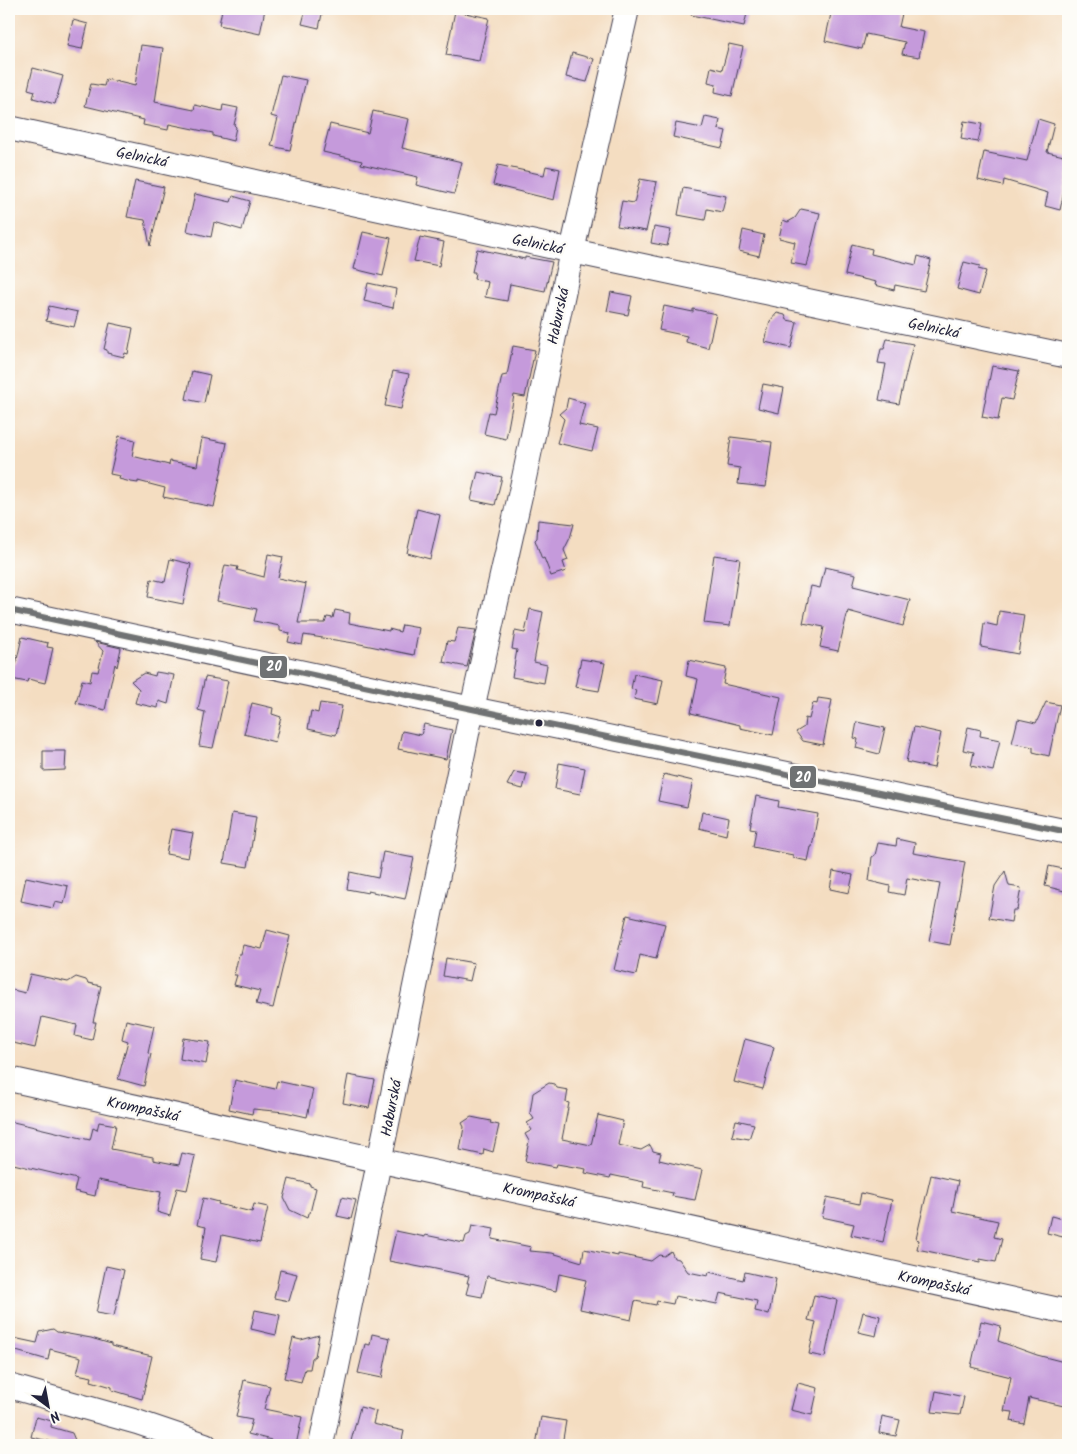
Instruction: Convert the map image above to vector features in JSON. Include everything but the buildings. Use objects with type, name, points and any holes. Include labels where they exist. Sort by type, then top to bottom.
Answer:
[{"type":"street","name":"Haburská","points":[[321,1445],[472,709],[627,9]]},
{"type":"street","name":"Gelnická","points":[[9,128],[572,251],[1068,356]]},
{"type":"street","points":[[9,610],[472,709],[1068,832]]},
{"type":"street","name":"Krompašská","points":[[9,1080],[1068,1312]]},
{"type":"street","points":[[9,1386],[137,1422],[205,1445]]},
{"type":"transit line","name":"20","points":[[9,610],[472,709],[1068,832]]}]
